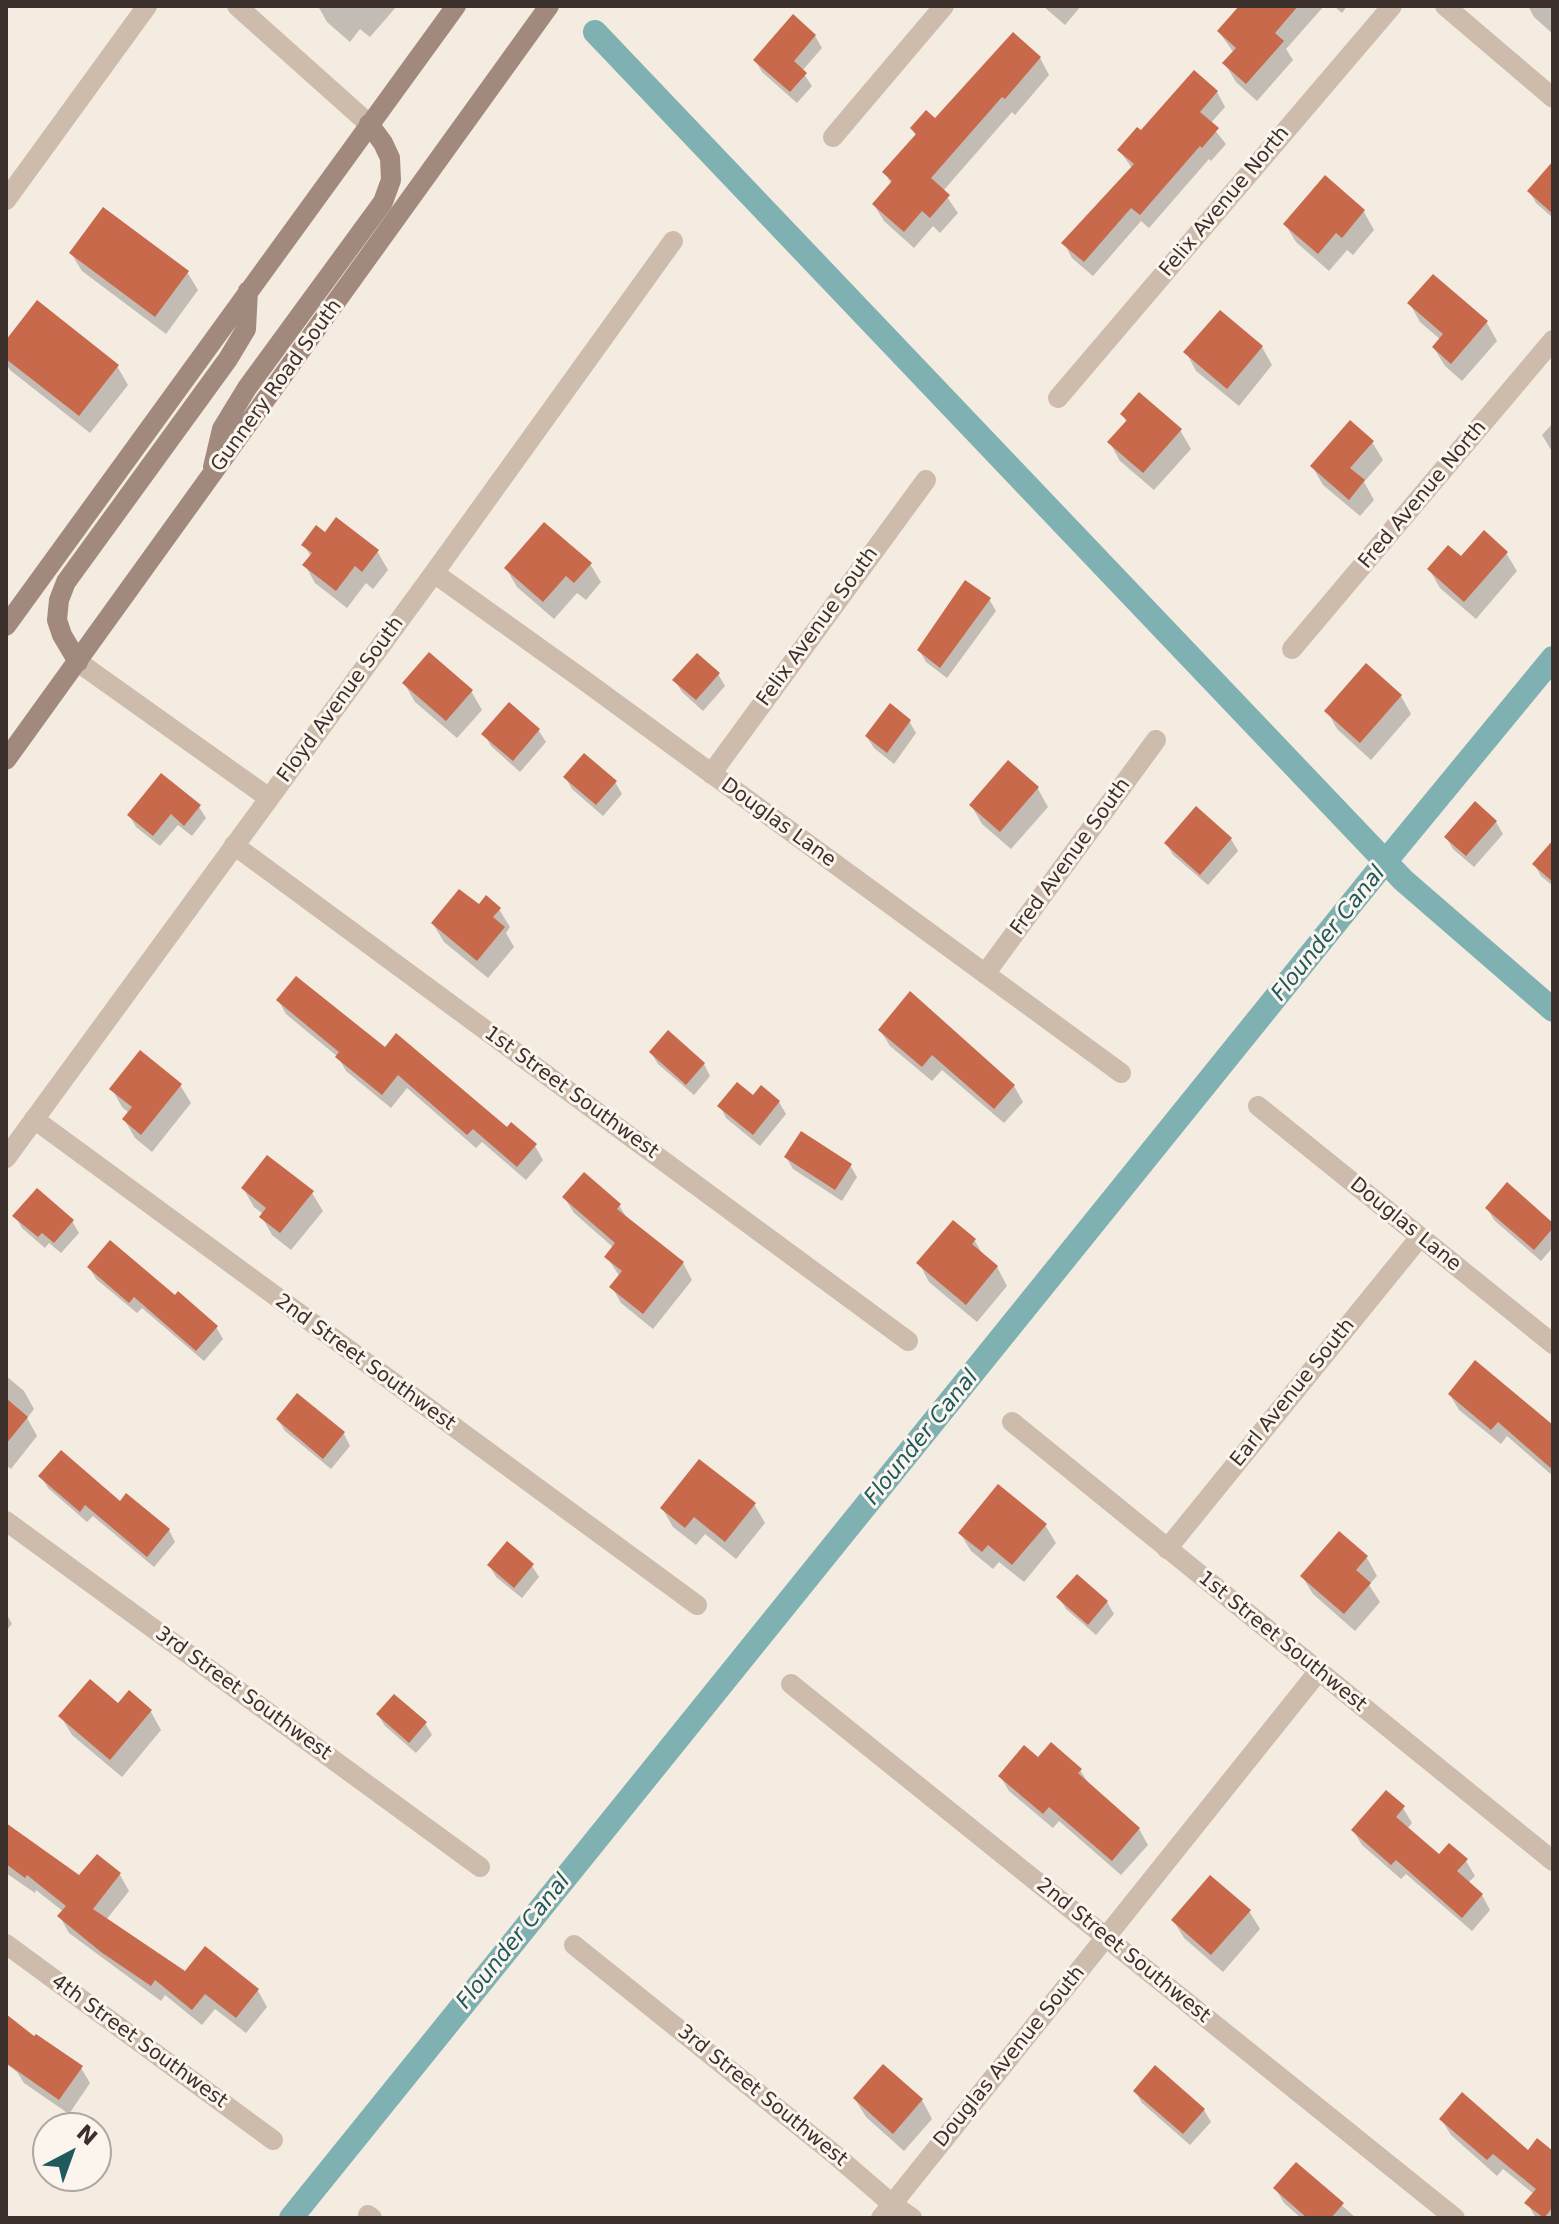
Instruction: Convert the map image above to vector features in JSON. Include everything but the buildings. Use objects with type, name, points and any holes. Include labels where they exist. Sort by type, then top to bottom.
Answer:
[{"type":"main road","points":[[6,626],[456,6]]},
{"type":"main road","name":"Gunnery Road South","points":[[6,760],[548,8]]},
{"type":"main road","points":[[211,477],[222,429],[247,388],[383,202],[391,180],[390,158],[369,124]]},
{"type":"main road","points":[[78,662],[57,620],[59,600],[66,582],[228,359],[246,329],[248,291]]},
{"type":"street","points":[[6,200],[147,6]]},
{"type":"street","points":[[237,6],[369,124]]},
{"type":"street","points":[[833,137],[944,6]]},
{"type":"street","name":"Felix Avenue North","points":[[1058,398],[1392,6]]},
{"type":"street","points":[[1445,6],[1553,98]]},
{"type":"street","name":"Floyd Avenue South","points":[[6,1158],[673,241]]},
{"type":"street","name":"Fred Avenue North","points":[[1292,649],[1553,340]]},
{"type":"street","name":"Felix Avenue South","points":[[711,774],[926,480]]},
{"type":"street","name":"Douglas Lane","points":[[434,573],[1121,1073]]},
{"type":"street","points":[[78,662],[269,798]]},
{"type":"street","name":"Fred Avenue South","points":[[985,974],[1156,740]]},
{"type":"street","name":"1st Street Southwest","points":[[234,845],[908,1341]]},
{"type":"street","name":"Douglas Lane","points":[[1258,1106],[1553,1344]]},
{"type":"street","name":"2nd Street Southwest","points":[[34,1119],[697,1605]]},
{"type":"street","name":"Earl Avenue South","points":[[1167,1549],[1420,1237]]},
{"type":"street","name":"1st Street Southwest","points":[[1012,1422],[1553,1861]]},
{"type":"street","name":"3rd Street Southwest","points":[[6,1521],[480,1867]]},
{"type":"street","name":"Douglas Avenue South","points":[[886,2211],[1318,1672]]},
{"type":"street","name":"2nd Street Southwest","points":[[791,1684],[1455,2218]]},
{"type":"street","name":"4th Street Southwest","points":[[6,1944],[273,2140]]},
{"type":"street","name":"3rd Street Southwest","points":[[574,1945],[834,2154],[886,2211],[912,2218]]},
{"type":"waterway","points":[[595,32],[1403,880],[1553,1010]]},
{"type":"waterway","name":"Flounder Canal","points":[[291,2218],[1553,658]]}]
